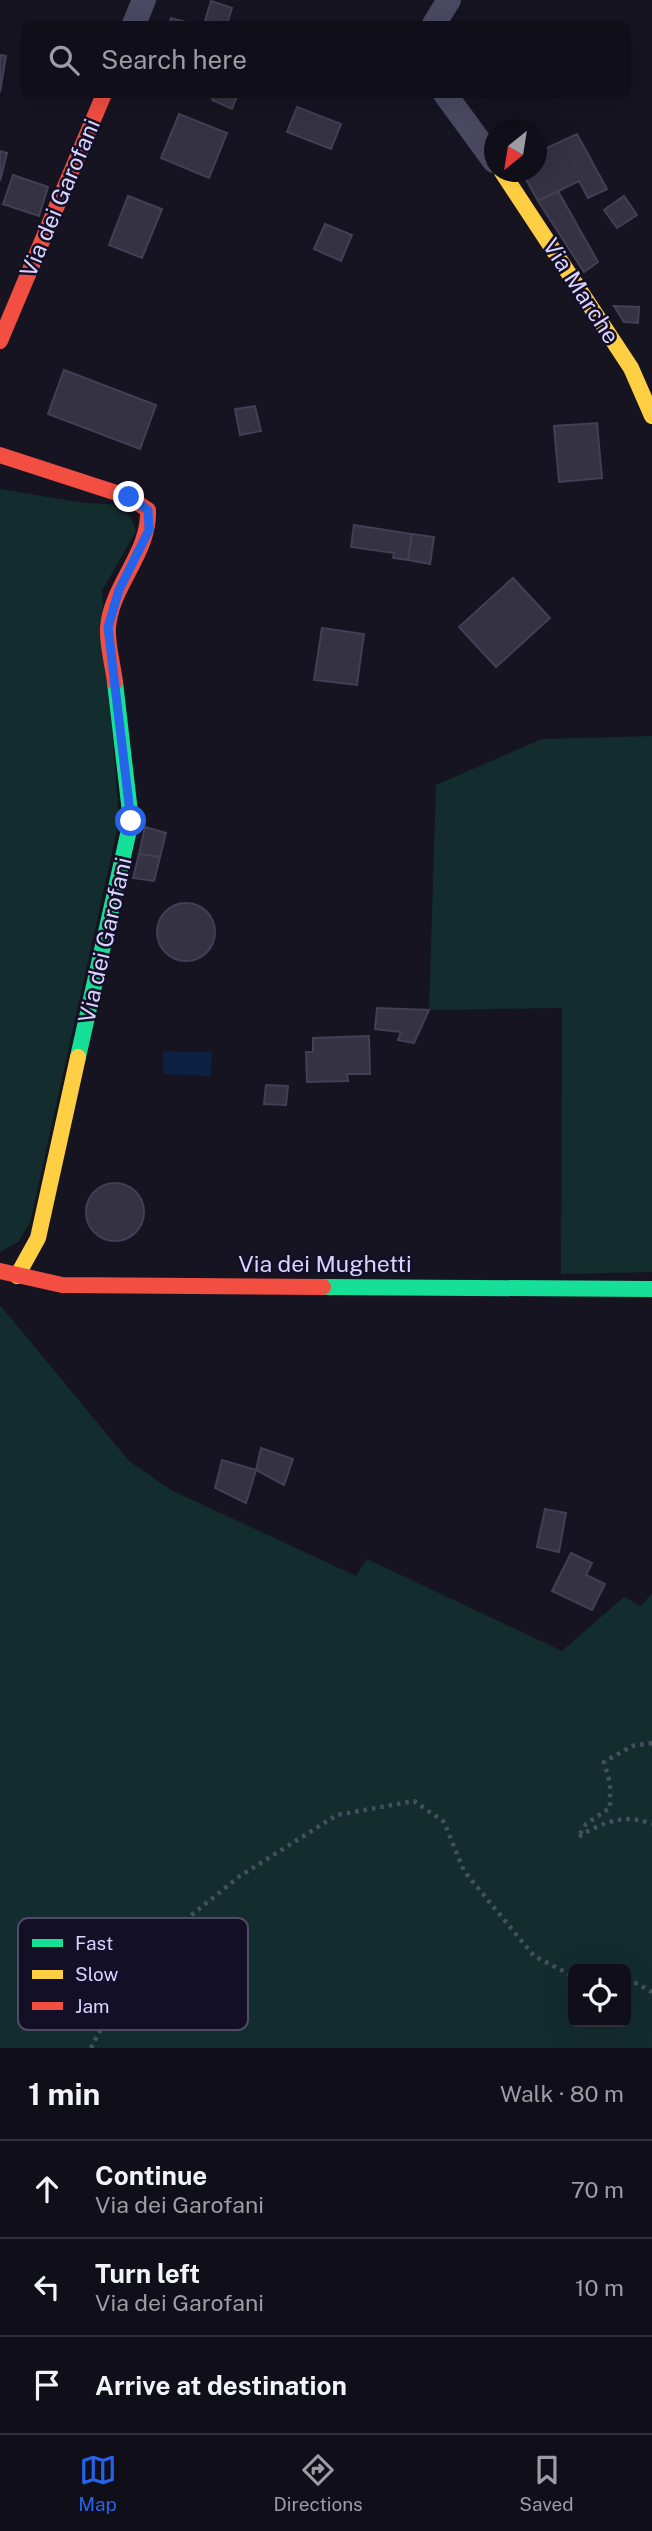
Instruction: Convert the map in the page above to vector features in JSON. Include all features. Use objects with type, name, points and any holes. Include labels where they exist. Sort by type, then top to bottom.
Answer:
[{"type":"street","points":[[135,21],[145,0]]},
{"type":"street","points":[[436,21],[449,0]]},
{"type":"street","name":"Via dei Garofani","points":[[0,341],[102,98]]},
{"type":"street","points":[[448,98],[484,145]]},
{"type":"street","name":"Via Marche","points":[[509,182],[631,368],[652,416]]},
{"type":"street","name":"Via dei Garofani","points":[[0,455],[129,497],[148,510],[149,530],[119,590],[108,627],[131,821],[38,1238],[17,1276]]},
{"type":"street","name":"Via dei Mughetti","points":[[0,1271],[62,1285],[652,1289]]},
{"type":"path","points":[[652,1743],[632,1746],[604,1762],[610,1783],[610,1808],[586,1824],[578,1837],[611,1819],[637,1818],[652,1824]]},
{"type":"path","points":[[188,1918],[240,1875],[337,1815],[414,1801],[444,1822],[464,1871],[534,1956],[568,1973]]},
{"type":"path","points":[[631,1982],[652,1992]]},
{"type":"path","points":[[91,2048],[101,2030]]},
{"type":"green space","points":[[0,489],[84,503],[110,504],[130,515],[136,531],[102,591],[119,821],[30,1223],[18,1242],[0,1252]]},
{"type":"green space","points":[[652,736],[652,1272],[561,1274],[562,1008],[429,1010],[436,785],[542,739]]},
{"type":"green space","points":[[0,1305],[129,1461],[171,1490],[356,1576],[367,1559],[562,1651],[624,1597],[641,1606],[652,1593],[652,2048],[0,2048]]},
{"type":"water","points":[[163,1051],[212,1052],[211,1076],[163,1074]]},
{"type":"building","points":[[211,1],[232,8],[228,21],[205,21]]},
{"type":"building","points":[[0,55],[6,56],[0,92]]},
{"type":"building","points":[[213,98],[236,98],[232,109]]},
{"type":"building","points":[[297,107],[341,124],[331,149],[287,132]]},
{"type":"building","points":[[179,114],[227,133],[209,178],[161,158]]},
{"type":"building","points":[[577,134],[607,189],[588,198],[579,181],[538,201],[528,182],[547,182],[547,148]]},
{"type":"building","points":[[0,151],[7,153],[0,181]]},
{"type":"building","points":[[13,175],[48,187],[39,216],[3,204]]},
{"type":"building","points":[[558,191],[598,262],[584,272],[538,201]]},
{"type":"building","points":[[128,196],[162,209],[142,258],[109,245]]},
{"type":"building","points":[[624,196],[637,215],[617,228],[604,210]]},
{"type":"building","points":[[325,224],[352,235],[341,261],[314,249]]},
{"type":"building","points":[[614,306],[639,307],[638,323],[624,322]]},
{"type":"building","points":[[64,370],[156,405],[140,449],[48,414]]},
{"type":"building","points":[[255,406],[261,431],[240,435],[235,409]]},
{"type":"building","points":[[597,423],[602,478],[559,482],[554,426]]},
{"type":"building","points":[[354,525],[412,534],[408,560],[393,558],[394,553],[351,547]]},
{"type":"building","points":[[412,534],[434,537],[430,564],[408,560]]},
{"type":"building","points":[[513,578],[550,618],[496,667],[459,627]]},
{"type":"building","points":[[322,628],[364,634],[357,685],[314,680]]},
{"type":"building","points":[[145,827],[166,833],[160,857],[139,854]]},
{"type":"building","points":[[139,854],[160,857],[154,881],[133,878]]},
{"type":"building","points":[[186,903],[197,905],[210,916],[215,932],[213,943],[202,956],[186,961],[175,959],[162,948],[157,932],[159,921],[170,908]]},
{"type":"building","points":[[377,1008],[429,1010],[414,1043],[398,1040],[401,1032],[375,1029]]},
{"type":"building","points":[[369,1036],[370,1074],[347,1074],[348,1081],[307,1082],[306,1052],[313,1052],[313,1038]]},
{"type":"building","points":[[266,1085],[288,1086],[286,1105],[264,1104]]},
{"type":"building","points":[[115,1183],[131,1188],[139,1196],[144,1212],[139,1228],[131,1236],[115,1241],[99,1236],[91,1228],[86,1212],[91,1196],[99,1188]]},
{"type":"building","points":[[261,1448],[293,1459],[284,1485],[256,1470]]},
{"type":"building","points":[[222,1460],[256,1470],[246,1503],[215,1488]]},
{"type":"building","points":[[545,1509],[566,1513],[559,1552],[537,1547]]},
{"type":"building","points":[[571,1553],[592,1563],[586,1575],[605,1584],[592,1610],[552,1591]]},
{"type":"traffic: fast","points":[[78,1057],[131,821],[115,682]]},
{"type":"traffic: fast","points":[[323,1287],[652,1289]]},
{"type":"traffic: slow","points":[[509,182],[631,368],[652,416]]},
{"type":"traffic: slow","points":[[17,1276],[38,1238],[78,1057]]},
{"type":"traffic: jam","points":[[0,341],[102,98]]},
{"type":"traffic: jam","points":[[0,455],[129,497],[148,510],[143,541],[111,612],[108,635],[115,682]]},
{"type":"traffic: jam","points":[[0,1271],[62,1285],[323,1287]]},
{"type":"route","points":[[129,497],[148,510],[149,530],[119,590],[108,627],[129,786],[131,821]]}]
